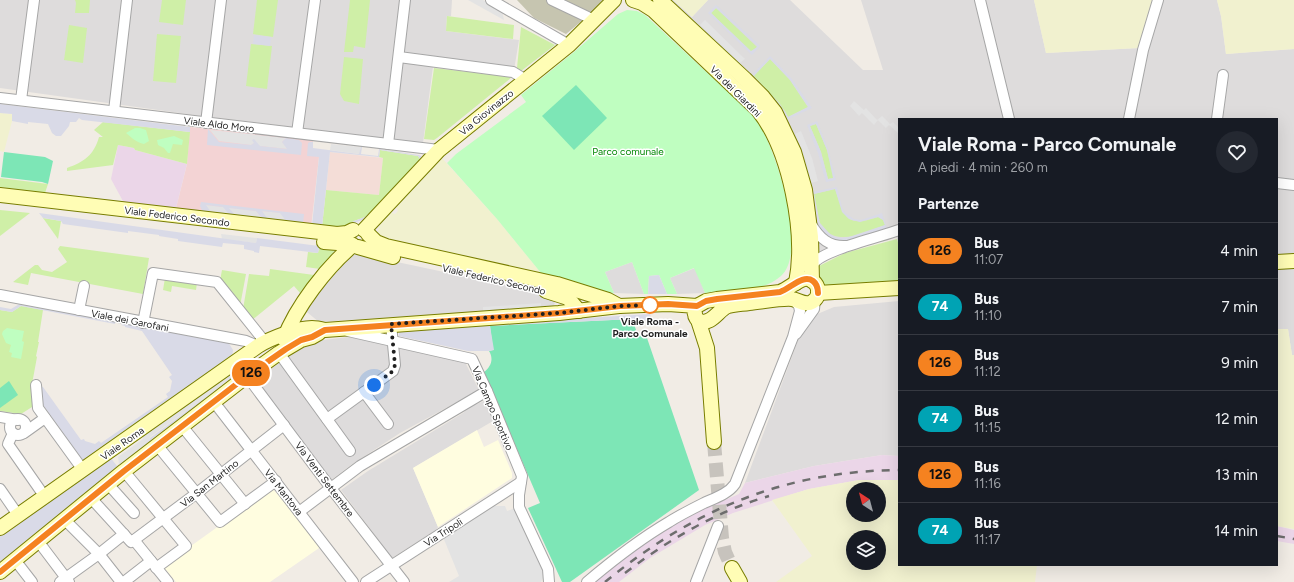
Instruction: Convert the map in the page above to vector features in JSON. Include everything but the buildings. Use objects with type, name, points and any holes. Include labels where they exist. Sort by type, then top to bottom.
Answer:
[{"type":"main road","name":"Via Giovinazzo","points":[[286,333],[302,303],[327,272],[439,150],[569,44],[614,0]]},
{"type":"main road","name":"Via dei Giardini","points":[[633,0],[654,10],[758,110],[770,127],[786,167],[796,212],[800,249],[799,266],[795,284]]},
{"type":"main road","name":"Via dei Giardini","points":[[660,0],[763,97],[775,112],[788,139],[799,169],[805,194],[810,223],[812,280]]},
{"type":"main road","name":"Viale Federico Secondo","points":[[0,195],[336,234],[347,233],[391,256],[556,293],[568,298],[579,311]]},
{"type":"main road","name":"Viale Federico Secondo","points":[[0,203],[316,242],[358,238],[386,246],[557,284],[608,300],[620,306]]},
{"type":"main road","points":[[1278,262],[1294,261]]},
{"type":"main road","name":"Viale Roma","points":[[0,528],[262,344],[286,333],[312,328],[325,330],[391,324],[559,313],[620,306],[668,304],[701,315],[706,301],[776,293],[784,291],[805,279],[812,280]]},
{"type":"main road","points":[[812,280],[817,286],[816,297]]},
{"type":"main road","points":[[714,442],[706,348],[701,315],[730,306],[791,299],[808,303],[816,297],[898,288]]},
{"type":"main road","points":[[576,290],[581,301],[579,311]]},
{"type":"main road","points":[[556,293],[559,313]]},
{"type":"main road","name":"Viale Roma","points":[[0,572],[124,471],[247,376],[301,340],[312,337],[325,330]]},
{"type":"main road","points":[[262,344],[266,353],[274,357],[286,333]]},
{"type":"main road","points":[[243,358],[242,365],[247,376]]},
{"type":"main road","points":[[732,568],[740,582]]},
{"type":"street","points":[[21,100],[34,0]]},
{"type":"street","points":[[114,111],[127,0]]},
{"type":"street","points":[[206,123],[221,0]]},
{"type":"street","points":[[297,133],[315,0]]},
{"type":"street","points":[[388,144],[405,0]]},
{"type":"street","points":[[491,0],[569,44]]},
{"type":"street","points":[[552,0],[594,20]]},
{"type":"street","points":[[980,0],[1009,118]]},
{"type":"street","points":[[1129,118],[1143,50],[1158,0]]},
{"type":"street","points":[[399,57],[513,72],[526,80]]},
{"type":"street","points":[[1217,118],[1223,75]]},
{"type":"street","name":"Viale Aldo Moro","points":[[0,98],[439,150]]},
{"type":"street","points":[[1278,183],[1294,185]]},
{"type":"street","points":[[810,223],[820,238],[829,244],[840,246],[852,245]]},
{"type":"street","points":[[812,265],[819,258],[852,245],[898,230]]},
{"type":"street","points":[[143,323],[153,273],[217,282],[262,344]]},
{"type":"street","points":[[79,310],[84,286]]},
{"type":"street","name":"Viale dei Garofani","points":[[0,295],[143,323],[262,344]]},
{"type":"street","points":[[793,337],[814,309],[816,297]]},
{"type":"street","points":[[587,582],[615,559],[670,520],[725,493],[735,484],[793,337],[800,310],[799,306],[791,299]]},
{"type":"street","points":[[327,419],[393,371],[395,365],[391,324]]},
{"type":"street","name":"Via Campo Sportivo","points":[[342,328],[351,333],[472,359],[487,391],[522,476],[519,507],[548,569],[549,582]]},
{"type":"street","points":[[274,357],[327,419],[350,451]]},
{"type":"street","name":"Via Venti Settembre","points":[[247,376],[330,487],[404,582]]},
{"type":"street","points":[[36,385],[37,404],[83,470]]},
{"type":"street","points":[[299,512],[330,487],[360,466],[487,391]]},
{"type":"street","points":[[364,392],[388,424]]},
{"type":"street","name":"Via Mantova","points":[[214,402],[353,582]]},
{"type":"street","points":[[0,418],[20,420],[44,416]]},
{"type":"street","points":[[17,433],[44,416]]},
{"type":"street","points":[[20,420],[26,426],[4,447],[45,497]]},
{"type":"street","points":[[0,421],[17,433]]},
{"type":"street","name":"Via San Martino","points":[[134,540],[197,494],[284,425]]},
{"type":"street","points":[[182,426],[245,504]]},
{"type":"street","points":[[157,445],[220,522],[276,481]]},
{"type":"street","points":[[124,471],[186,546],[124,582]]},
{"type":"street","name":"Via Tripoli","points":[[366,582],[521,482]]},
{"type":"street","points":[[108,484],[134,513]]},
{"type":"street","points":[[0,490],[18,515]]},
{"type":"street","points":[[91,498],[131,542],[134,540],[168,582]]},
{"type":"street","points":[[65,520],[99,554],[121,582]]},
{"type":"street","points":[[696,582],[718,526]]},
{"type":"street","points":[[38,541],[65,581],[124,534]]},
{"type":"street","points":[[15,560],[32,582]]},
{"type":"shaded area","points":[[0,0],[452,0],[451,16],[447,16],[446,31],[519,40],[514,70],[434,59],[423,143],[201,116],[0,88]]},
{"type":"shaded area","points":[[468,0],[483,0],[502,10],[504,20]]},
{"type":"shaded area","points":[[517,0],[603,0],[589,15],[566,34],[534,18]]},
{"type":"shaded area","points":[[660,0],[673,0],[692,17],[708,0],[790,0],[863,70],[883,70],[861,0],[1034,0],[1046,53],[1139,48],[1162,0],[1217,0],[1221,16],[1226,54],[1294,49],[1294,182],[1278,180],[1278,118],[898,118],[898,242],[895,232],[812,265],[799,169]]},
{"type":"shaded area","points":[[673,0],[708,0],[692,17]]},
{"type":"shaded area","points":[[1034,0],[1152,0],[1139,48],[1046,53]]},
{"type":"shaded area","points":[[1217,0],[1294,0],[1294,49],[1226,54],[1221,16]]},
{"type":"shaded area","points":[[716,5],[760,46],[752,55],[708,13]],"holes":[[[716,8],[757,46],[751,51],[711,13]]]},
{"type":"shaded area","points":[[705,20],[745,59],[740,63],[700,25]]},
{"type":"shaded area","points":[[254,35],[271,37],[270,46],[253,44]]},
{"type":"shaded area","points":[[770,56],[792,79],[812,108],[786,120],[751,76]],"holes":[[[770,59],[790,80],[808,107],[788,117],[780,104],[754,76]]]},
{"type":"shaded area","points":[[854,101],[864,110],[866,108],[877,120],[882,116],[890,124],[893,122],[898,127],[898,133],[889,125],[886,128],[878,120],[874,125],[862,113],[859,116],[850,106]]},
{"type":"shaded area","points":[[0,104],[190,127],[190,132],[82,120],[79,118],[76,122],[70,122],[69,126],[61,136],[56,136],[52,133],[48,124],[28,122],[28,124],[12,121],[12,114],[0,113]]},
{"type":"shaded area","points":[[0,113],[13,114],[4,152],[0,151]]},
{"type":"shaded area","points":[[817,121],[828,149],[836,180],[826,182],[818,153],[807,125]],"holes":[[[816,124],[827,150],[833,178],[828,179],[821,152],[810,126]]]},
{"type":"shaded area","points":[[190,127],[313,140],[312,148],[319,157],[311,228],[175,212],[187,164]]},
{"type":"shaded area","points":[[208,129],[219,142],[251,145],[254,143],[252,140],[254,139],[260,146],[287,149],[282,142],[286,138],[299,140],[302,143],[301,155],[207,145]]},
{"type":"shaded area","points":[[210,130],[286,138],[282,142],[288,149],[260,146],[254,143],[251,145],[219,141]]},
{"type":"shaded area","points":[[801,131],[812,158],[818,181],[811,183],[806,161],[795,134]]},
{"type":"shaded area","points":[[313,142],[313,148],[359,154],[362,147],[361,154],[378,156],[379,149],[419,155],[422,159],[421,162],[365,219],[343,229],[331,230],[314,228],[312,225],[319,157],[307,156],[308,143]],"holes":[[[380,150],[418,156],[420,159],[385,198],[365,217],[342,228],[322,227],[330,152],[379,157]]]},
{"type":"shaded area","points":[[331,144],[361,147],[360,154],[330,150]]},
{"type":"shaded area","points":[[118,145],[134,148],[135,150],[187,164],[175,212],[124,203],[111,179]]},
{"type":"shaded area","points":[[330,152],[383,158],[379,195],[326,190]]},
{"type":"shaded area","points":[[441,157],[497,219],[541,273],[381,239],[378,235],[378,231],[380,225],[389,212],[395,214],[398,211],[395,204],[426,171],[428,173],[432,169],[430,167]]},
{"type":"shaded area","points":[[1278,186],[1294,187],[1294,254],[1278,255]]},
{"type":"shaded area","points":[[837,187],[845,213],[854,219],[861,220],[882,213],[887,229],[844,242],[834,241],[825,236],[816,225],[812,192]],"holes":[[[835,189],[842,212],[849,219],[860,222],[878,217],[883,220],[885,225],[849,237],[835,237],[830,234],[820,223],[814,194]]]},
{"type":"shaded area","points":[[201,202],[304,214],[303,224],[290,226],[280,213],[262,211],[267,218],[262,218],[256,211],[229,208],[234,214],[229,214],[223,207],[206,205],[211,212],[206,215],[187,211],[203,212],[200,206]]},
{"type":"shaded area","points":[[206,205],[256,211],[262,218],[266,218],[262,211],[281,213],[290,226],[206,215]]},
{"type":"shaded area","points":[[39,213],[256,243],[257,238],[335,247],[338,250],[322,269],[320,269],[336,249],[319,248],[318,253],[260,246],[259,253],[244,249],[244,245],[223,243],[222,247],[178,241],[178,239],[159,235],[128,231],[128,233],[63,224],[61,221],[43,218]]},
{"type":"shaded area","points":[[221,234],[257,238],[256,243],[222,239]]},
{"type":"shaded area","points":[[350,252],[552,295],[555,303],[553,307],[319,322],[302,308]]},
{"type":"shaded area","points":[[1294,261],[1294,355],[1292,355],[1288,329],[1278,329],[1278,262]]},
{"type":"shaded area","points":[[632,262],[644,294],[614,293],[605,272]]},
{"type":"shaded area","points":[[695,268],[705,293],[677,294],[670,278]]},
{"type":"shaded area","points":[[659,275],[667,294],[648,294],[649,276]]},
{"type":"shaded area","points":[[898,301],[898,456],[882,455],[814,466],[745,483],[800,335],[815,315],[834,307]]},
{"type":"shaded area","points":[[21,303],[115,321],[115,324],[21,306],[12,312],[0,310],[0,307],[11,309]]},
{"type":"shaded area","points":[[541,303],[541,307],[483,311],[483,307]]},
{"type":"shaded area","points":[[650,314],[652,320],[634,321],[633,319],[490,326],[494,350],[489,351],[468,351],[399,336],[399,330]]},
{"type":"shaded area","points":[[124,323],[228,342],[233,350],[232,358],[83,461],[41,402],[40,386],[43,387],[81,440],[84,439],[85,441],[95,444],[99,441],[101,443],[168,397],[166,394],[170,391],[172,381],[169,377],[172,375],[142,331],[121,325]]},
{"type":"shaded area","points":[[1278,329],[1288,329],[1292,355],[1294,355],[1294,529],[1278,526]]},
{"type":"shaded area","points":[[349,337],[465,362],[479,390],[400,433],[331,480],[255,378],[280,361],[315,341]]},
{"type":"shaded area","points":[[235,370],[238,377],[152,439],[151,442],[0,565],[0,534],[110,457],[117,466],[149,441],[150,438],[229,380],[227,375]]},
{"type":"shaded area","points":[[227,375],[229,380],[150,437],[149,441],[119,464],[118,457],[143,439],[143,435]]},
{"type":"shaded area","points":[[484,401],[493,421],[413,468],[438,527],[436,530],[392,558],[341,490],[368,471],[463,413],[470,407]]},
{"type":"shaded area","points":[[477,430],[484,447],[498,440],[512,473],[512,478],[438,527],[413,468]]},
{"type":"shaded area","points":[[882,455],[898,456],[898,480],[859,480],[809,489],[733,513],[705,525],[650,558],[619,582],[596,582],[619,562],[664,530],[704,509],[739,494],[745,483],[814,466]]},
{"type":"shaded area","points":[[859,480],[898,480],[898,566],[1037,566],[1035,582],[776,582],[812,556],[772,500],[809,489],[846,482],[846,522],[886,522],[886,482],[848,482]]},
{"type":"shaded area","points":[[272,488],[322,546],[270,582],[176,582],[163,566]]},
{"type":"shaded area","points":[[493,506],[505,506],[507,511],[515,508],[544,571],[544,576],[541,582],[449,582],[459,576],[443,537]]},
{"type":"shaded area","points":[[1278,526],[1294,530],[1294,544],[1278,541]]},
{"type":"green space","points":[[75,0],[90,0],[89,13],[75,13]]},
{"type":"green space","points":[[162,0],[186,0],[183,25],[159,22]]},
{"type":"green space","points":[[257,0],[278,0],[273,37],[253,34]]},
{"type":"green space","points":[[350,0],[370,0],[365,48],[354,46],[353,52],[344,52]]},
{"type":"green space","points":[[716,8],[757,47],[751,52],[711,13]]},
{"type":"green space","name":"Parco comunale","points":[[627,10],[637,11],[645,15],[755,118],[767,139],[781,179],[787,202],[791,225],[792,246],[789,264],[781,276],[773,282],[764,286],[745,290],[705,293],[694,268],[670,278],[677,294],[667,294],[659,275],[649,276],[648,294],[644,294],[632,262],[605,272],[614,293],[600,291],[541,273],[497,219],[447,163],[456,154],[526,102],[521,95],[618,14]]},
{"type":"green space","points":[[447,16],[514,25],[513,39],[446,31]]},
{"type":"green space","points":[[69,25],[87,28],[83,63],[64,60]]},
{"type":"green space","points":[[521,27],[555,45],[521,71],[517,68]]},
{"type":"green space","points":[[157,34],[181,36],[176,83],[153,81]]},
{"type":"green space","points":[[251,44],[272,46],[267,89],[246,86]]},
{"type":"green space","points":[[344,57],[363,59],[359,104],[344,101],[340,94]]},
{"type":"green space","points":[[770,59],[790,80],[808,107],[788,117],[785,111],[753,76]]},
{"type":"green space","points":[[434,68],[512,77],[437,138],[434,140],[424,139]]},
{"type":"green space","points":[[576,85],[607,118],[574,150],[542,116]]},
{"type":"green space","points":[[103,122],[190,132],[187,164],[135,150],[134,148],[118,145],[113,165],[67,171],[67,168],[88,157],[94,149],[99,137],[103,137],[94,130]]},
{"type":"green space","points":[[816,124],[827,150],[834,178],[828,179],[821,152],[810,126]]},
{"type":"green space","points":[[135,128],[146,130],[149,141],[144,144],[141,143],[134,140],[126,133]]},
{"type":"green space","points":[[174,136],[183,140],[182,145],[173,144],[170,153],[158,145],[157,140]]},
{"type":"green space","points":[[380,150],[418,156],[420,159],[365,217],[342,228],[322,227],[326,190],[379,195],[383,158],[379,157]]},
{"type":"green space","points":[[4,152],[45,157],[53,161],[48,184],[1,177]]},
{"type":"green space","points":[[0,178],[48,184],[45,193],[0,187]]},
{"type":"green space","points":[[835,189],[841,207],[848,218],[859,221],[878,217],[883,220],[885,225],[855,236],[847,237],[832,235],[826,231],[819,221],[814,194]]},
{"type":"green space","points":[[0,210],[30,213],[0,236]]},
{"type":"green space","points":[[43,218],[61,221],[58,239]]},
{"type":"green space","points":[[897,239],[898,281],[821,287],[819,266],[845,253]]},
{"type":"green space","points":[[60,246],[149,258],[143,294],[31,273],[28,285],[13,282],[35,265],[38,265],[42,270],[52,272],[67,262],[58,249]]},
{"type":"green space","points":[[319,248],[336,250],[320,269],[306,267],[308,252],[318,253]]},
{"type":"green space","points":[[270,269],[314,275],[300,293],[294,286],[252,320],[243,309],[249,274],[269,276]]},
{"type":"green space","points":[[222,270],[246,274],[240,306],[220,281]]},
{"type":"green space","points":[[165,278],[197,283],[196,290],[172,286],[171,292],[163,290]]},
{"type":"green space","points":[[21,306],[43,310],[32,384],[32,407],[21,414],[0,411],[0,310],[12,312]]},
{"type":"green space","points":[[633,319],[635,331],[643,338],[647,338],[699,490],[570,582],[562,582],[528,508],[540,503],[484,372],[491,363],[491,354],[489,351],[493,350],[490,326]]},
{"type":"green space","points":[[7,328],[24,331],[21,359],[11,357],[12,353],[9,352],[11,345],[6,343],[2,334]]},
{"type":"green space","points":[[9,381],[18,395],[0,408],[0,388]]},
{"type":"tunnel","points":[[714,442],[722,538],[725,552],[732,568]]},
{"type":"railway","points":[[605,582],[672,534],[706,515],[742,499],[779,487],[817,478],[857,472],[898,470]]},
{"type":"railway","points":[[625,573],[658,549],[712,518],[750,502],[769,496]]},
{"type":"railway","points":[[1278,536],[1294,539]]},
{"type":"bus line","name":"126","points":[[0,572],[124,471],[247,376],[279,353],[301,340],[312,337],[325,330],[559,313],[620,306],[668,304],[697,306],[706,301],[717,299],[780,292],[789,288],[800,280],[805,279],[812,280],[815,283],[818,293]]},
{"type":"place","name":"Viale Roma - Parco Comunale","points":[[650,305]]},
{"type":"route","points":[[374,385],[393,371],[395,365],[391,324],[559,313],[620,306],[650,305]]}]
